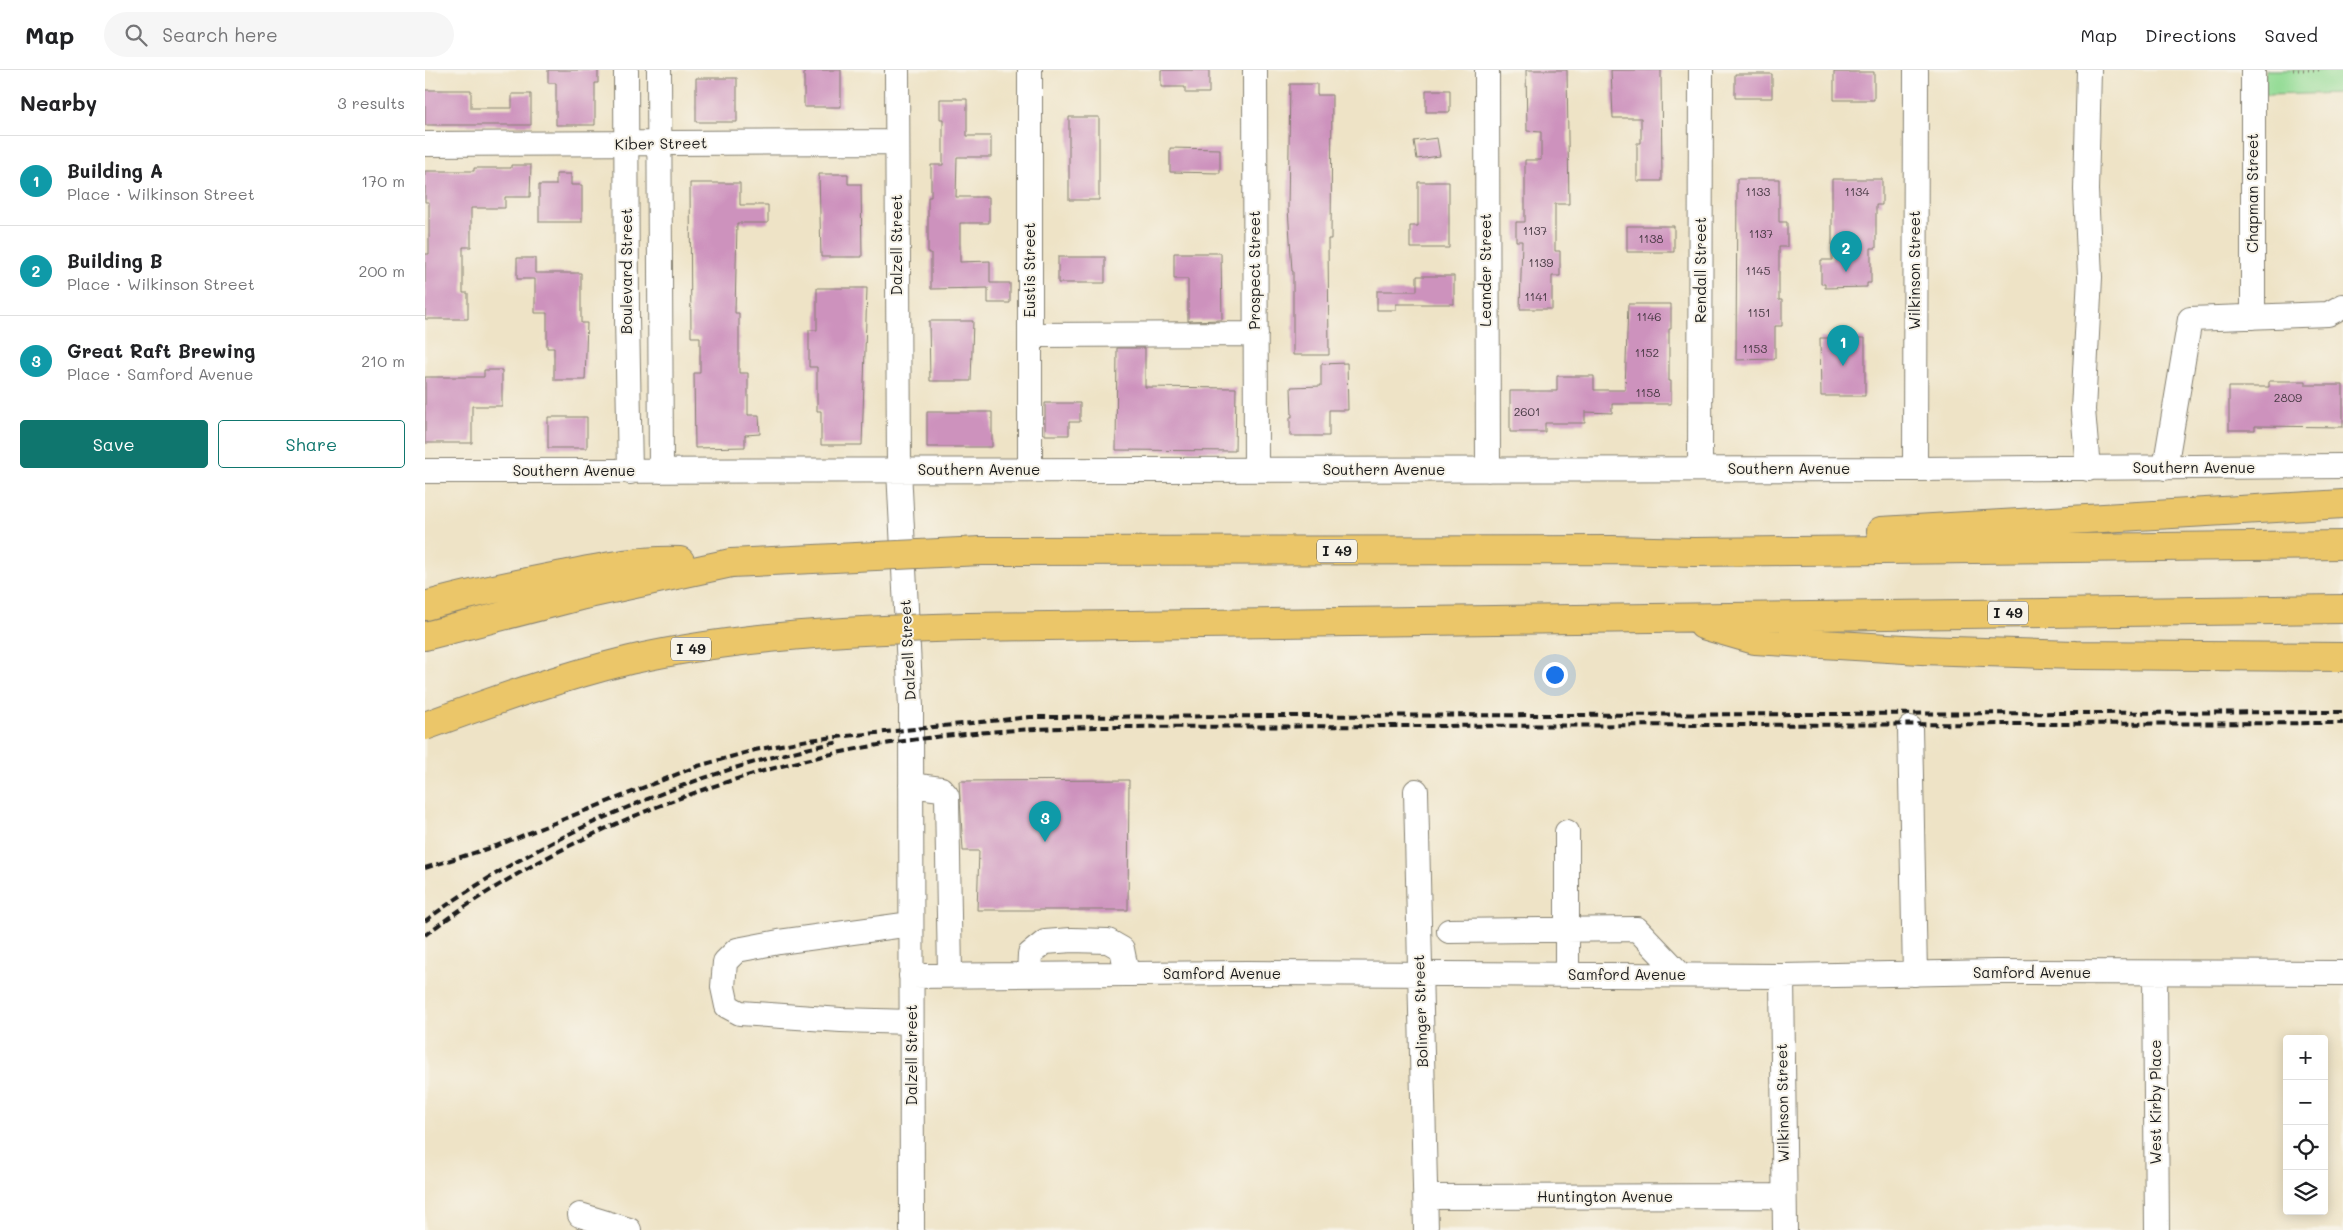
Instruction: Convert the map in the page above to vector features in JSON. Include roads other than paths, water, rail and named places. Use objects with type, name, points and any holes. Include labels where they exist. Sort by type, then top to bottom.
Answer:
[{"type":"highway","points":[[1694,552],[1831,533],[1941,528],[2169,512],[2343,504]]},
{"type":"highway","name":"I 49","points":[[731,563],[981,551],[1612,550],[1694,552],[2343,545]]},
{"type":"highway","points":[[425,606],[496,588],[608,567],[670,560],[731,563]]},
{"type":"highway","points":[[425,636],[584,594],[731,563]]},
{"type":"highway","name":"I 49","points":[[425,726],[533,686],[630,660],[710,646],[825,633],[968,627],[1673,616],[2343,609]]},
{"type":"highway","points":[[1673,616],[1755,640],[2076,655],[2343,657]]},
{"type":"street","name":"Boulevard Street","points":[[626,70],[630,472]]},
{"type":"street","points":[[659,70],[661,472]]},
{"type":"street","name":"Dalzell Street","points":[[897,70],[899,470],[911,707],[913,1230]]},
{"type":"street","name":"Eustis Street","points":[[1030,70],[1030,470]]},
{"type":"street","name":"Prospect Street","points":[[1255,70],[1256,470]]},
{"type":"street","name":"Leander Street","points":[[1487,70],[1488,470]]},
{"type":"street","name":"Rendall Street","points":[[1700,469],[1701,70]]},
{"type":"street","name":"Wilkinson Street","points":[[1915,469],[1916,70]]},
{"type":"street","points":[[2088,469],[2083,410],[2090,277],[2086,190],[2089,70]]},
{"type":"street","name":"Chapman Street","points":[[2253,70],[2253,317]]},
{"type":"street","name":"Kiber Street","points":[[425,144],[627,145],[659,143],[897,142]]},
{"type":"street","points":[[2165,468],[2190,319],[2329,314],[2343,306]]},
{"type":"street","points":[[1030,335],[1256,334]]},
{"type":"street","name":"Southern Avenue","points":[[425,471],[2088,469],[2343,466]]},
{"type":"street","points":[[1911,728],[1915,974]]},
{"type":"street","points":[[911,785],[941,789],[947,796],[950,976]]},
{"type":"street","name":"Bolinger Street","points":[[1416,791],[1426,1230]]},
{"type":"street","points":[[1567,832],[1567,975]]},
{"type":"street","points":[[911,924],[779,942],[737,950],[725,962],[723,987],[727,1006],[740,1012],[841,1020],[911,1022]]},
{"type":"street","points":[[1449,931],[1637,929],[1681,976]]},
{"type":"street","points":[[1029,975],[1030,954],[1045,942],[1072,940],[1108,942],[1122,949],[1127,974]]},
{"type":"street","name":"West Kirby Place","points":[[2155,973],[2157,1230]]},
{"type":"street","name":"Samford Avenue","points":[[911,976],[1127,974],[1782,976],[2343,973]]},
{"type":"street","name":"Wilkinson Street","points":[[1782,976],[1785,1230]]},
{"type":"street","name":"Huntington Avenue","points":[[1426,1197],[1784,1196]]},
{"type":"street","points":[[579,1215],[629,1230]]},
{"type":"railway","points":[[425,868],[496,846],[698,766],[755,750],[808,740],[1030,717],[2343,712]]},
{"type":"railway","points":[[425,935],[477,898],[533,865],[590,836],[649,810],[771,769],[834,754],[897,742],[974,733],[1104,727],[2343,723]]},
{"type":"railway","points":[[425,921],[469,890],[518,861],[569,834],[623,809],[678,787],[733,769],[787,753],[840,742]]},
{"type":"place","name":"Building B","points":[[1846,272]]},
{"type":"place","name":"Building A","points":[[1843,366]]},
{"type":"place","name":"Great Raft Brewing","points":[[1045,842]]}]
